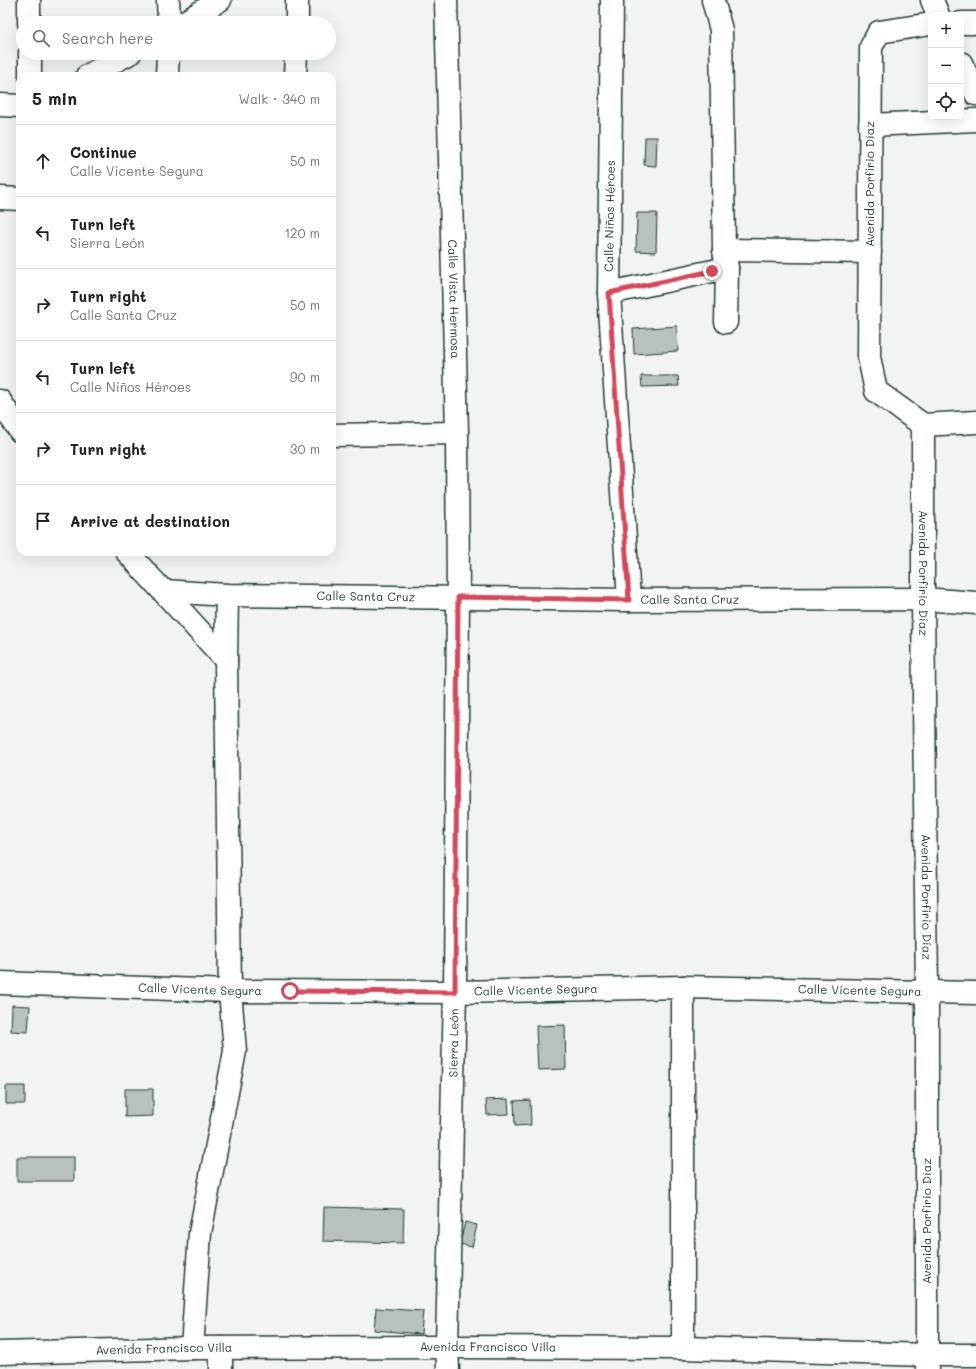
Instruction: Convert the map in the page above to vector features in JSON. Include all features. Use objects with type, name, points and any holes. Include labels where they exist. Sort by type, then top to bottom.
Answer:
[{"type":"street","points":[[29,0],[29,16]]},
{"type":"street","points":[[168,0],[169,16]]},
{"type":"street","points":[[194,16],[220,0]]},
{"type":"street","points":[[297,0],[297,16]]},
{"type":"street","name":"Calle Vista Hermosa","points":[[446,0],[457,434],[458,597]]},
{"type":"street","name":"Calle Niños Héroes","points":[[612,0],[609,293],[629,600]]},
{"type":"street","points":[[713,0],[721,30],[726,322]]},
{"type":"street","points":[[932,0],[937,12]]},
{"type":"street","points":[[964,23],[976,23]]},
{"type":"street","name":"Avenida Porfirio Díaz","points":[[928,24],[879,32],[871,47],[869,357],[876,391],[923,425],[928,1362]]},
{"type":"street","points":[[30,60],[30,72]]},
{"type":"street","points":[[94,72],[117,60]]},
{"type":"street","points":[[167,72],[168,60]]},
{"type":"street","points":[[295,72],[296,60]]},
{"type":"street","points":[[964,69],[976,94]]},
{"type":"street","points":[[0,105],[16,106]]},
{"type":"street","points":[[870,125],[976,120]]},
{"type":"street","points":[[0,198],[16,199]]},
{"type":"street","points":[[609,293],[726,259],[870,252]]},
{"type":"street","points":[[0,401],[16,425]]},
{"type":"street","points":[[923,425],[976,422]]},
{"type":"street","points":[[336,435],[457,434]]},
{"type":"street","points":[[131,556],[226,660]]},
{"type":"street","name":"Calle Santa Cruz","points":[[163,591],[227,595],[629,600],[923,599],[976,603]]},
{"type":"street","points":[[192,1348],[200,1233],[235,1051],[230,991],[226,660],[227,595]]},
{"type":"street","name":"Sierra León","points":[[448,1369],[447,1347],[455,992],[458,597]]},
{"type":"street","name":"Calle Vicente Segura","points":[[0,983],[230,991],[455,992],[683,987],[976,993]]},
{"type":"street","points":[[683,987],[683,1348]]},
{"type":"street","name":"Avenida Francisco Villa","points":[[0,1353],[192,1348],[683,1348],[928,1362],[976,1355]]},
{"type":"street","points":[[221,1348],[221,1369]]},
{"type":"building","points":[[645,137],[657,137],[656,166],[644,165]]},
{"type":"building","points":[[637,213],[657,213],[656,252],[636,251]]},
{"type":"building","points":[[677,326],[678,351],[634,354],[633,329]]},
{"type":"building","points":[[641,376],[678,376],[679,386],[642,387]]},
{"type":"building","points":[[12,1005],[30,1006],[28,1032],[11,1031]]},
{"type":"building","points":[[565,1025],[566,1069],[538,1070],[536,1026]]},
{"type":"building","points":[[6,1086],[25,1086],[25,1104],[6,1104]]},
{"type":"building","points":[[125,1089],[153,1089],[153,1116],[125,1117]]},
{"type":"building","points":[[508,1099],[509,1114],[487,1115],[486,1100]]},
{"type":"building","points":[[530,1100],[531,1125],[515,1126],[514,1101]]},
{"type":"building","points":[[17,1157],[74,1157],[74,1181],[17,1181]]},
{"type":"building","points":[[324,1207],[404,1209],[403,1243],[323,1241]]},
{"type":"building","points":[[465,1222],[477,1225],[472,1247],[460,1244]]},
{"type":"building","points":[[376,1308],[423,1311],[421,1334],[374,1330]]},
{"type":"route","points":[[290,991],[455,992],[458,597],[629,600],[609,293],[712,271]]}]
